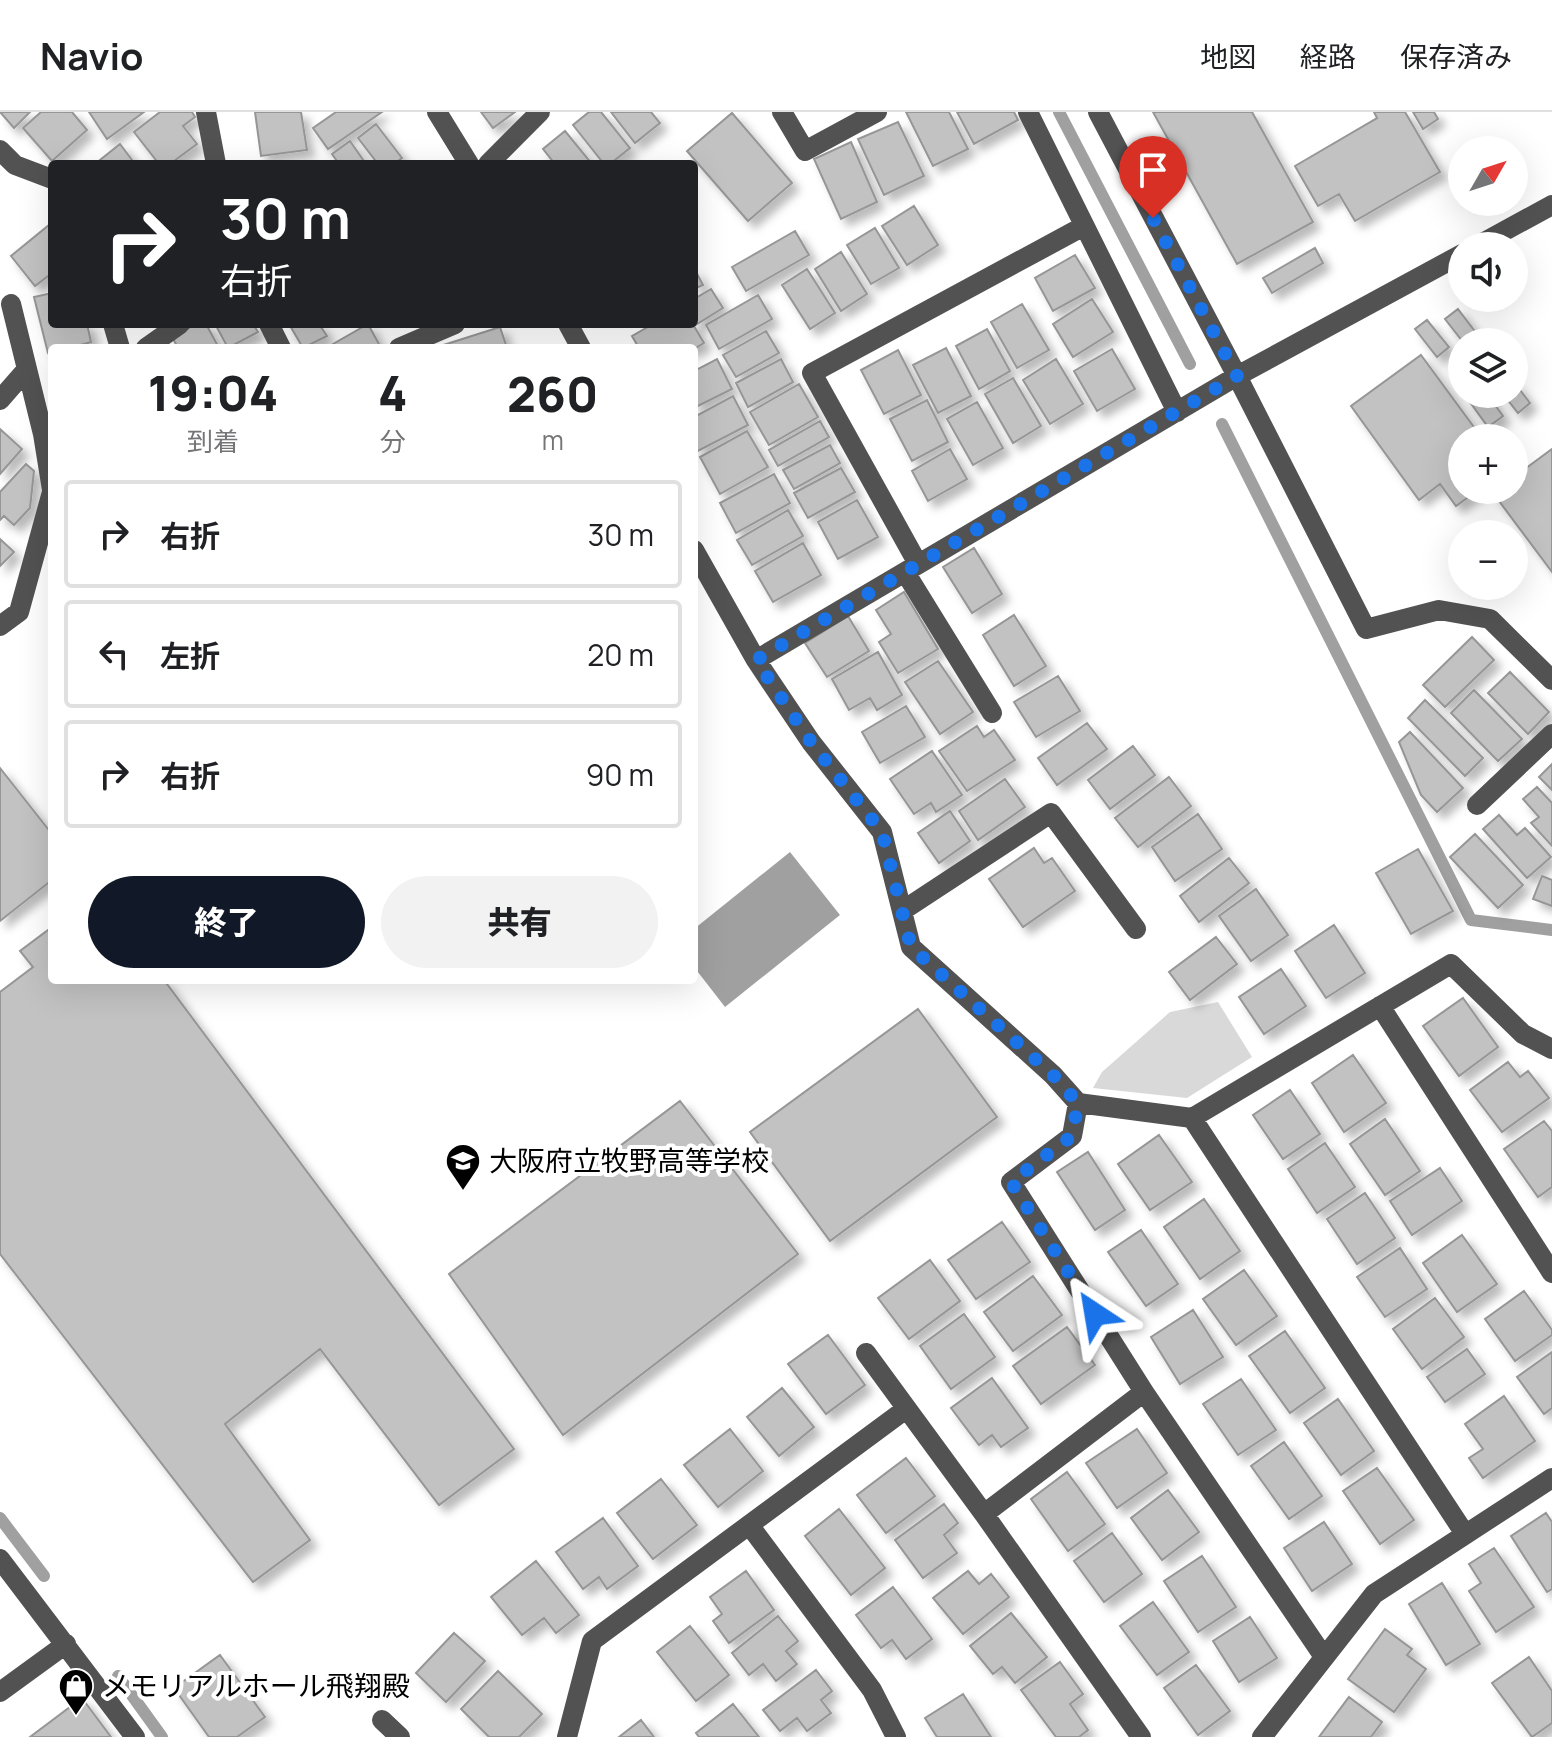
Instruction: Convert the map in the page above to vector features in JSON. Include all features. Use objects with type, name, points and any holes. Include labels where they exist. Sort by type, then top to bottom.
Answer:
[{"type":"street","points":[[206,112],[215,160]]},
{"type":"street","points":[[437,112],[467,160]]},
{"type":"street","points":[[492,160],[540,112]]},
{"type":"street","points":[[782,112],[805,151],[877,112]]},
{"type":"street","points":[[1028,112],[1177,412]]},
{"type":"street","points":[[1098,112],[1366,629],[1439,610],[1490,619],[1552,680]]},
{"type":"street","points":[[0,150],[15,165],[48,177]]},
{"type":"street","points":[[1503,232],[1552,205]]},
{"type":"street","points":[[992,713],[912,568],[812,373],[1084,226]]},
{"type":"street","points":[[756,660],[1237,376],[1448,262]]},
{"type":"street","points":[[11,304],[27,369],[48,430]]},
{"type":"street","points":[[152,344],[174,328]]},
{"type":"street","points":[[408,344],[446,328]]},
{"type":"street","points":[[0,400],[27,369]]},
{"type":"street","points":[[0,626],[19,612],[48,506]]},
{"type":"street","points":[[698,557],[756,660],[811,742],[882,832],[911,947],[1053,1075],[1078,1103],[1192,1118],[1451,964],[1523,1034],[1552,1049]]},
{"type":"street","points":[[1477,805],[1552,734]]},
{"type":"street","points":[[902,911],[1051,813],[1136,929]]},
{"type":"street","points":[[1380,1006],[1552,1273]]},
{"type":"street","points":[[1078,1103],[1072,1136],[1011,1182],[1144,1392],[1324,1657]]},
{"type":"street","points":[[1192,1118],[1465,1534]]},
{"type":"street","points":[[866,1353],[1141,1737]]},
{"type":"street","points":[[984,1514],[1144,1392]]},
{"type":"street","points":[[567,1737],[592,1641],[906,1409]]},
{"type":"street","points":[[1262,1737],[1374,1594],[1552,1478]]},
{"type":"street","points":[[750,1526],[872,1690],[896,1737]]},
{"type":"street","points":[[0,1559],[135,1737]]},
{"type":"street","points":[[0,1692],[66,1644]]},
{"type":"street","points":[[382,1720],[400,1737]]},
{"type":"shaded area","points":[[790,852],[840,915],[725,1007],[698,972],[698,926]]},
{"type":"shaded area","points":[[1218,1002],[1252,1057],[1187,1098],[1093,1088],[1102,1072],[1170,1012]]},
{"type":"building","points":[[0,112],[30,112],[14,128]]},
{"type":"building","points":[[41,112],[72,112],[87,130],[51,160],[23,128]]},
{"type":"building","points":[[89,112],[144,112],[107,139]]},
{"type":"building","points":[[160,112],[192,112],[195,117],[183,126],[197,144],[175,160],[156,160],[134,132]]},
{"type":"building","points":[[255,112],[301,112],[307,150],[261,156]]},
{"type":"building","points":[[336,112],[382,112],[328,149],[313,128]]},
{"type":"building","points":[[481,112],[515,112],[493,128]]},
{"type":"building","points":[[589,112],[601,112],[630,148],[615,160],[601,160],[573,125]]},
{"type":"building","points":[[611,112],[651,112],[660,123],[635,143]]},
{"type":"building","points":[[906,112],[949,112],[968,149],[933,166]]},
{"type":"building","points":[[957,112],[1014,112],[1018,120],[974,144]]},
{"type":"building","points":[[1153,112],[1252,112],[1313,222],[1237,264]]},
{"type":"building","points":[[1374,112],[1405,112],[1440,172],[1355,221],[1339,194],[1318,206],[1295,166],[1377,118]]},
{"type":"building","points":[[1413,112],[1434,112],[1438,119],[1423,129]]},
{"type":"building","points":[[732,113],[792,183],[748,221],[687,151]]},
{"type":"building","points":[[898,122],[924,176],[884,195],[858,139]]},
{"type":"building","points":[[376,124],[402,158],[375,160],[358,138]]},
{"type":"building","points":[[565,131],[589,160],[552,160],[543,149]]},
{"type":"building","points":[[350,141],[363,160],[336,160],[332,154]]},
{"type":"building","points":[[851,142],[877,202],[841,219],[814,159]]},
{"type":"building","points":[[120,144],[132,160],[100,160]]},
{"type":"building","points":[[914,206],[938,245],[907,265],[882,226]]},
{"type":"building","points":[[48,226],[48,276],[35,286],[11,256]]},
{"type":"building","points":[[875,228],[899,268],[871,284],[847,245]]},
{"type":"building","points":[[795,231],[809,255],[746,291],[732,267]]},
{"type":"building","points":[[1315,248],[1323,263],[1272,293],[1263,278]]},
{"type":"building","points":[[841,252],[867,294],[841,311],[815,269]]},
{"type":"building","points":[[1075,255],[1095,288],[1053,311],[1035,278]]},
{"type":"building","points":[[807,269],[835,313],[810,329],[782,285]]},
{"type":"building","points":[[711,289],[723,308],[698,324],[698,297]]},
{"type":"building","points":[[48,294],[48,328],[88,328],[91,342],[48,344],[48,353],[34,297]]},
{"type":"building","points":[[758,295],[772,319],[719,349],[706,325]]},
{"type":"building","points":[[1092,299],[1113,332],[1073,357],[1053,324]]},
{"type":"building","points":[[1022,304],[1049,350],[1017,368],[991,322]]},
{"type":"building","points":[[1454,312],[1460,312],[1472,328],[1452,328],[1445,319]]},
{"type":"building","points":[[1427,320],[1448,348],[1437,357],[1415,329]]},
{"type":"building","points":[[189,328],[208,328],[217,344],[176,344],[172,337]]},
{"type":"building","points":[[217,328],[256,328],[258,332],[236,344],[226,344]]},
{"type":"building","points":[[291,328],[322,328],[327,336],[311,344],[301,344]]},
{"type":"building","points":[[361,328],[370,328],[379,344],[333,344]]},
{"type":"building","points":[[500,328],[506,344],[447,344]]},
{"type":"building","points":[[646,328],[695,328],[704,343],[698,347],[698,344],[637,344],[632,336]]},
{"type":"building","points":[[987,329],[1010,371],[979,389],[956,346]]},
{"type":"building","points":[[766,331],[779,353],[736,377],[723,355]]},
{"type":"building","points":[[946,348],[971,396],[938,413],[913,365]]},
{"type":"building","points":[[1112,349],[1135,389],[1097,411],[1074,371]]},
{"type":"building","points":[[898,350],[921,395],[884,414],[861,370]]},
{"type":"building","points":[[1421,355],[1448,392],[1448,408],[1460,408],[1472,424],[1448,424],[1448,495],[1440,484],[1419,500],[1351,406]]},
{"type":"building","points":[[717,359],[732,389],[698,406],[698,369]]},
{"type":"building","points":[[781,359],[793,382],[748,407],[736,383]]},
{"type":"building","points":[[1056,359],[1083,404],[1050,424],[1023,380]]},
{"type":"building","points":[[1013,378],[1041,426],[1013,443],[985,394]]},
{"type":"building","points":[[799,384],[818,417],[769,445],[750,412]]},
{"type":"building","points":[[733,396],[748,425],[698,451],[698,415]]},
{"type":"building","points":[[927,400],[948,442],[912,461],[890,419]]},
{"type":"building","points":[[977,402],[1003,448],[973,465],[947,419]]},
{"type":"building","points":[[1474,408],[1497,408],[1503,416],[1492,424],[1486,424]]},
{"type":"building","points":[[820,421],[829,437],[778,466],[769,450]]},
{"type":"building","points":[[0,429],[22,449],[0,474]]},
{"type":"building","points":[[747,431],[768,467],[720,494],[700,457]]},
{"type":"building","points":[[830,445],[840,463],[794,489],[783,470]]},
{"type":"building","points":[[950,449],[967,479],[928,501],[912,471]]},
{"type":"building","points":[[1552,449],[1552,572],[1528,540],[1528,520],[1513,520],[1501,504],[1528,504],[1528,467]]},
{"type":"building","points":[[26,464],[34,471],[30,508],[14,525],[4,516],[0,520],[0,492]]},
{"type":"building","points":[[841,468],[855,492],[808,518],[794,493]]},
{"type":"building","points":[[774,474],[790,503],[736,533],[720,503]]},
{"type":"building","points":[[857,500],[878,537],[838,559],[818,522]]},
{"type":"building","points":[[788,510],[803,536],[752,565],[737,540]]},
{"type":"building","points":[[0,539],[14,552],[0,566]]},
{"type":"building","points":[[803,543],[821,575],[773,602],[755,571]]},
{"type":"building","points":[[974,548],[1002,594],[972,613],[943,567]]},
{"type":"building","points":[[904,592],[938,649],[898,673],[879,642],[891,634],[876,610]]},
{"type":"building","points":[[1014,615],[1046,666],[1014,686],[983,635]]},
{"type":"building","points":[[848,616],[869,651],[827,677],[805,643]]},
{"type":"building","points":[[1472,637],[1494,660],[1445,707],[1423,685]]},
{"type":"building","points":[[878,652],[902,695],[877,710],[870,698],[849,710],[832,679]]},
{"type":"building","points":[[938,661],[973,712],[940,734],[905,682]]},
{"type":"building","points":[[1510,672],[1549,712],[1528,734],[1488,693]]},
{"type":"building","points":[[1058,676],[1080,711],[1036,737],[1014,702]]},
{"type":"building","points":[[1474,690],[1522,739],[1498,761],[1451,713]]},
{"type":"building","points":[[1425,700],[1483,758],[1465,776],[1408,718]]},
{"type":"building","points":[[906,706],[925,737],[880,763],[862,732]]},
{"type":"building","points":[[1087,723],[1107,749],[1057,785],[1038,758]]},
{"type":"building","points":[[977,726],[984,737],[994,730],[1015,760],[967,791],[939,751]]},
{"type":"building","points":[[1410,732],[1463,788],[1437,812],[1421,795],[1399,742]]},
{"type":"building","points":[[1133,746],[1155,775],[1110,809],[1088,780]]},
{"type":"building","points":[[932,751],[962,795],[936,812],[931,803],[914,814],[890,779]]},
{"type":"building","points":[[1552,764],[1552,790],[1539,777]]},
{"type":"building","points":[[0,768],[48,829],[48,883],[0,921]]},
{"type":"building","points":[[1169,777],[1191,806],[1138,847],[1115,818]]},
{"type":"building","points":[[1005,779],[1025,807],[978,840],[959,811]]},
{"type":"building","points":[[1537,787],[1552,803],[1552,846],[1531,823],[1539,817],[1523,799]]},
{"type":"building","points":[[950,811],[970,841],[939,863],[918,833]]},
{"type":"building","points":[[1198,814],[1222,849],[1175,881],[1152,847]]},
{"type":"building","points":[[1499,815],[1517,835],[1525,828],[1551,857],[1527,878],[1483,829]]},
{"type":"building","points":[[1475,834],[1523,885],[1498,908],[1450,857]]},
{"type":"building","points":[[1034,848],[1044,863],[1052,858],[1075,891],[1023,927],[989,879]]},
{"type":"building","points":[[1418,849],[1453,911],[1411,934],[1376,873]]},
{"type":"building","points":[[1229,858],[1249,883],[1199,922],[1180,896]]},
{"type":"building","points":[[1542,876],[1552,880],[1552,906],[1533,899]]},
{"type":"building","points":[[1256,889],[1288,935],[1251,961],[1219,916]]},
{"type":"building","points":[[1334,925],[1365,973],[1326,998],[1295,951]]},
{"type":"building","points":[[48,930],[48,984],[167,984],[514,1449],[439,1505],[320,1349],[225,1424],[310,1540],[253,1582],[0,1254],[0,992],[33,967],[20,951]]},
{"type":"building","points":[[1216,937],[1237,964],[1190,1000],[1169,972]]},
{"type":"building","points":[[1281,969],[1306,1006],[1264,1034],[1239,997]]},
{"type":"building","points":[[1463,998],[1498,1047],[1459,1076],[1423,1026]]},
{"type":"building","points":[[918,1009],[997,1117],[830,1241],[750,1132]]},
{"type":"building","points":[[1353,1055],[1386,1103],[1344,1132],[1312,1083]]},
{"type":"building","points":[[1508,1062],[1520,1077],[1528,1071],[1549,1098],[1502,1132],[1470,1090]]},
{"type":"building","points":[[1290,1090],[1320,1134],[1283,1159],[1253,1115]]},
{"type":"building","points":[[680,1101],[798,1254],[563,1435],[449,1274]]},
{"type":"building","points":[[1385,1119],[1420,1171],[1385,1195],[1350,1144]]},
{"type":"building","points":[[1544,1121],[1552,1131],[1552,1187],[1538,1197],[1504,1149]]},
{"type":"building","points":[[1159,1135],[1192,1182],[1150,1210],[1118,1164]]},
{"type":"building","points":[[1325,1143],[1355,1187],[1317,1213],[1288,1169]]},
{"type":"building","points":[[1088,1152],[1125,1210],[1095,1230],[1057,1172]]},
{"type":"building","points":[[1440,1168],[1462,1201],[1412,1235],[1390,1201]]},
{"type":"building","points":[[1365,1193],[1395,1238],[1357,1264],[1327,1219]]},
{"type":"building","points":[[1204,1199],[1240,1251],[1200,1279],[1164,1227]]},
{"type":"building","points":[[1002,1222],[1030,1262],[976,1299],[948,1260]]},
{"type":"building","points":[[1141,1230],[1178,1284],[1146,1306],[1108,1252]]},
{"type":"building","points":[[1462,1235],[1497,1284],[1457,1312],[1423,1263]]},
{"type":"building","points":[[1400,1248],[1427,1289],[1385,1317],[1357,1277]]},
{"type":"building","points":[[930,1260],[960,1301],[909,1339],[878,1298]]},
{"type":"building","points":[[1244,1270],[1277,1316],[1236,1345],[1203,1299]]},
{"type":"building","points":[[1033,1276],[1062,1315],[1013,1351],[984,1312]]},
{"type":"building","points":[[1524,1291],[1552,1330],[1552,1335],[1515,1361],[1485,1319]]},
{"type":"building","points":[[1435,1298],[1464,1337],[1422,1369],[1393,1329]]},
{"type":"building","points":[[1193,1310],[1223,1357],[1180,1384],[1151,1337]]},
{"type":"building","points":[[964,1314],[995,1357],[951,1389],[920,1346]]},
{"type":"building","points":[[1067,1327],[1095,1365],[1041,1404],[1013,1366]]},
{"type":"building","points":[[1285,1331],[1325,1388],[1290,1413],[1249,1356]]},
{"type":"building","points":[[828,1335],[865,1385],[826,1414],[788,1364]]},
{"type":"building","points":[[1467,1349],[1485,1374],[1445,1402],[1427,1377]]},
{"type":"building","points":[[1552,1352],[1552,1408],[1544,1414],[1517,1377]]},
{"type":"building","points":[[992,1378],[1028,1428],[1001,1447],[992,1435],[979,1445],[951,1408]]},
{"type":"building","points":[[1241,1379],[1276,1430],[1238,1455],[1203,1404]]},
{"type":"building","points":[[782,1388],[814,1427],[779,1456],[747,1417]]},
{"type":"building","points":[[1504,1396],[1535,1441],[1483,1478],[1469,1458],[1483,1449],[1465,1424]]},
{"type":"building","points":[[1338,1399],[1374,1451],[1341,1475],[1304,1423]]},
{"type":"building","points":[[730,1429],[763,1471],[718,1507],[684,1465]]},
{"type":"building","points":[[1137,1429],[1167,1473],[1117,1508],[1086,1463]]},
{"type":"building","points":[[1284,1442],[1322,1496],[1289,1519],[1251,1466]]},
{"type":"building","points":[[906,1458],[935,1496],[886,1533],[857,1495]]},
{"type":"building","points":[[1377,1468],[1414,1520],[1380,1544],[1343,1491]]},
{"type":"building","points":[[1067,1472],[1105,1524],[1068,1551],[1031,1499]]},
{"type":"building","points":[[661,1479],[697,1525],[653,1559],[617,1513]]},
{"type":"building","points":[[1168,1490],[1199,1532],[1162,1560],[1131,1518]]},
{"type":"building","points":[[944,1504],[958,1523],[944,1535],[957,1553],[923,1578],[895,1540]]},
{"type":"building","points":[[839,1509],[885,1568],[851,1595],[805,1536]]},
{"type":"building","points":[[1546,1513],[1552,1522],[1552,1589],[1547,1592],[1511,1536]]},
{"type":"building","points":[[603,1518],[638,1566],[607,1589],[599,1577],[583,1589],[556,1552]]},
{"type":"building","points":[[1324,1522],[1352,1564],[1312,1591],[1284,1548]]},
{"type":"building","points":[[1112,1533],[1142,1574],[1104,1602],[1074,1561]]},
{"type":"building","points":[[1494,1548],[1534,1607],[1496,1632],[1469,1591],[1481,1583],[1469,1564]]},
{"type":"building","points":[[1202,1556],[1236,1607],[1198,1632],[1164,1581]]},
{"type":"building","points":[[536,1561],[579,1615],[556,1633],[544,1618],[522,1635],[491,1597]]},
{"type":"building","points":[[746,1571],[774,1610],[729,1643],[713,1621],[722,1614],[710,1597]]},
{"type":"building","points":[[968,1571],[979,1584],[991,1574],[1009,1597],[963,1634],[933,1598]]},
{"type":"building","points":[[1442,1583],[1480,1644],[1446,1665],[1409,1604]]},
{"type":"building","points":[[893,1587],[932,1639],[906,1659],[892,1640],[881,1648],[856,1615]]},
{"type":"building","points":[[1153,1602],[1189,1652],[1157,1675],[1120,1626]]},
{"type":"building","points":[[1011,1613],[1047,1657],[1015,1683],[1002,1667],[993,1674],[970,1646]]},
{"type":"building","points":[[778,1616],[798,1641],[786,1651],[797,1664],[776,1681],[763,1664],[749,1675],[732,1653]]},
{"type":"building","points":[[1250,1617],[1277,1658],[1239,1682],[1213,1641]]},
{"type":"building","points":[[690,1626],[729,1675],[696,1701],[657,1652]]},
{"type":"building","points":[[1385,1629],[1412,1649],[1407,1655],[1426,1669],[1394,1712],[1348,1679]]},
{"type":"building","points":[[454,1633],[485,1661],[446,1702],[416,1673]]},
{"type":"building","points":[[220,1655],[265,1717],[237,1737],[209,1737],[174,1688]]},
{"type":"building","points":[[1529,1657],[1552,1691],[1552,1723],[1532,1737],[1492,1683]]},
{"type":"building","points":[[1060,1662],[1083,1694],[1070,1704],[1088,1730],[1079,1737],[1056,1737],[1021,1690]]},
{"type":"building","points":[[1196,1665],[1230,1711],[1198,1735],[1164,1688]]},
{"type":"building","points":[[816,1670],[832,1691],[821,1700],[831,1713],[807,1731],[797,1718],[780,1731],[763,1710]]},
{"type":"building","points":[[498,1671],[542,1714],[519,1737],[489,1737],[461,1709]]},
{"type":"building","points":[[963,1694],[991,1737],[937,1737],[925,1718]]},
{"type":"building","points":[[1349,1697],[1382,1722],[1371,1737],[1319,1737]]},
{"type":"building","name":"メモリアルホール飛翔殿","points":[[82,1698],[111,1737],[30,1737]]},
{"type":"building","points":[[733,1704],[759,1737],[699,1737],[696,1733]]},
{"type":"building","points":[[641,1720],[654,1737],[619,1737]]},
{"type":"waterway","points":[[1059,112],[1190,364]]},
{"type":"waterway","points":[[1222,424],[1471,920],[1552,930]]},
{"type":"waterway","points":[[0,1518],[44,1576]]},
{"type":"waterway","points":[[118,1676],[162,1737]]},
{"type":"place","name":"大阪府立牧野高等学校","points":[[463,1192]]},
{"type":"place","name":"メモリアルホール飛翔殿","points":[[76,1717]]},
{"type":"route","points":[[1095,1314],[1011,1182],[1072,1136],[1078,1103],[1053,1075],[911,947],[882,832],[811,742],[756,660],[1237,376],[1153,218]]}]
